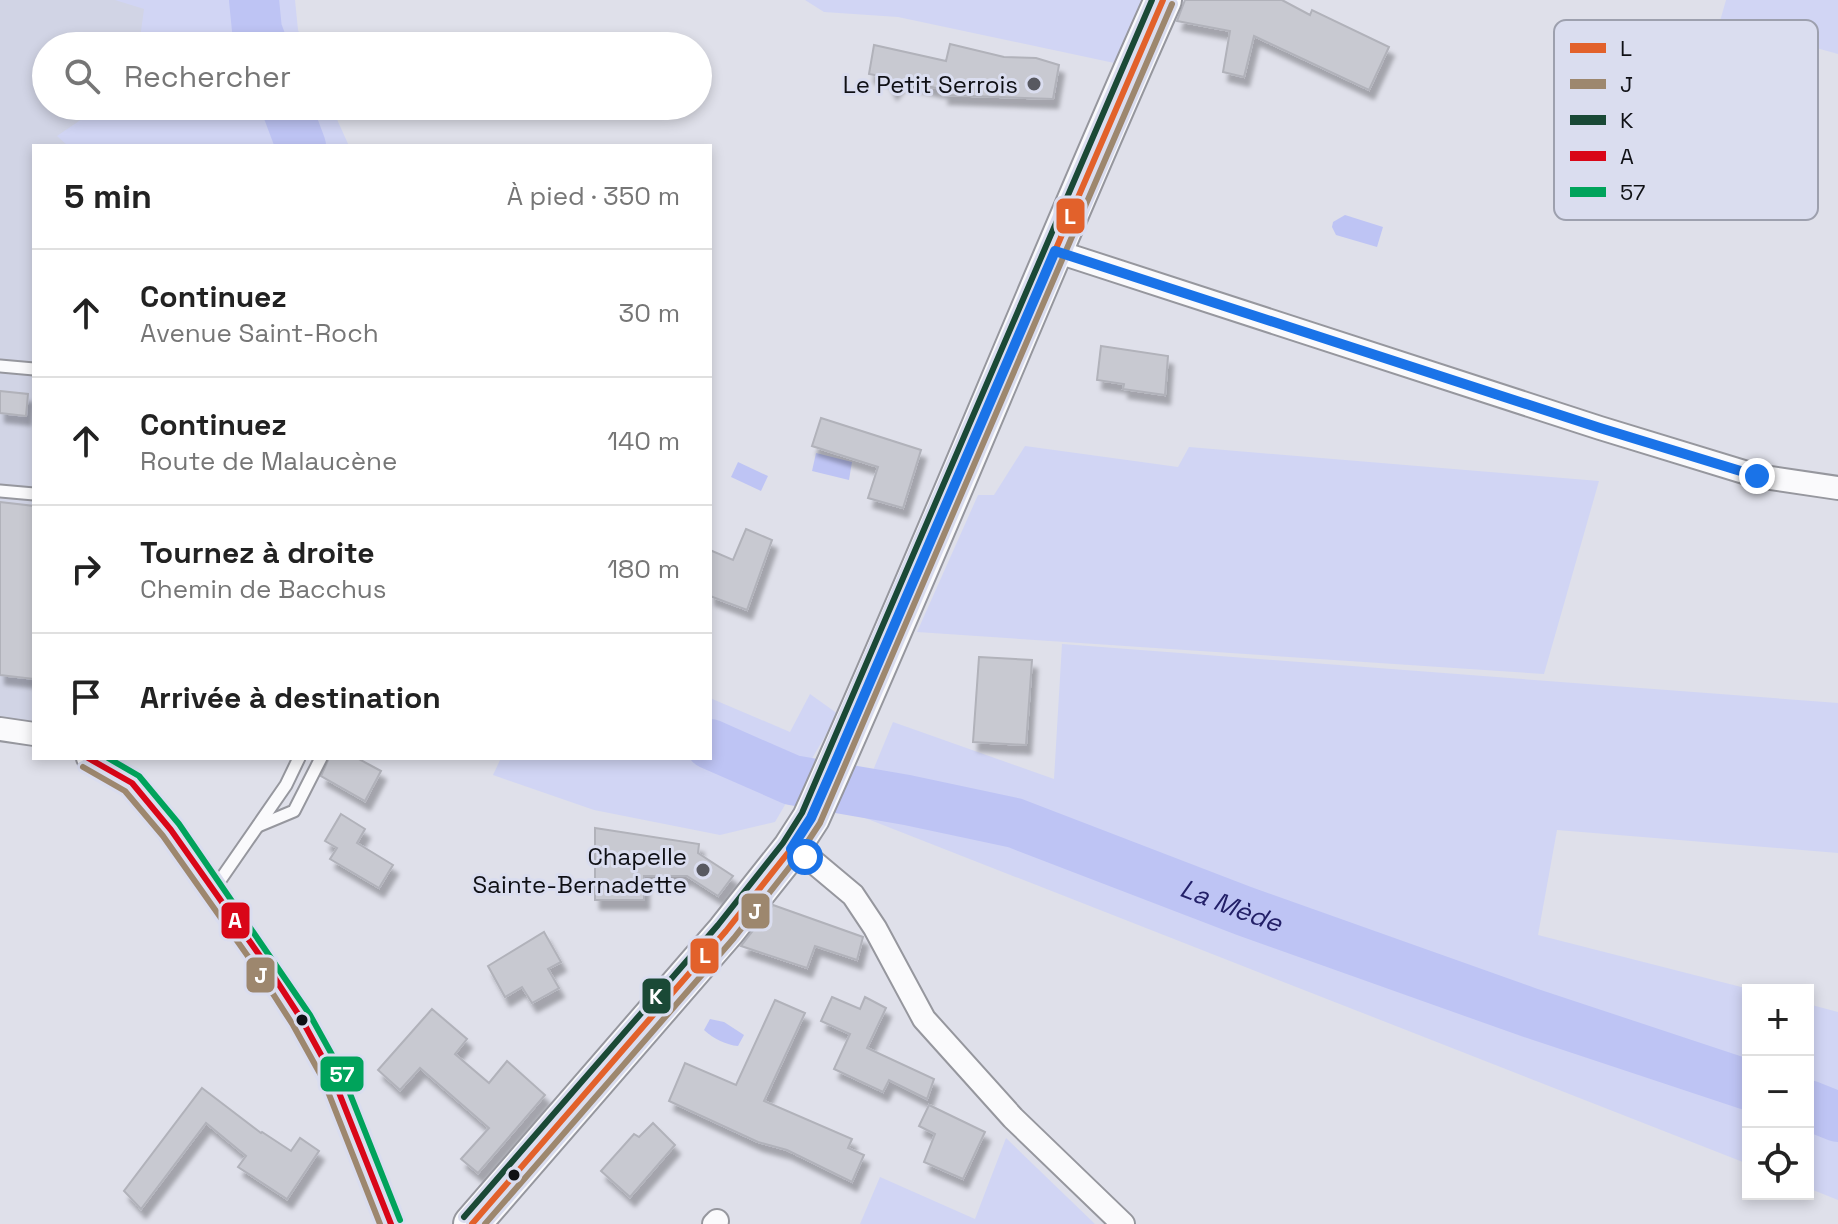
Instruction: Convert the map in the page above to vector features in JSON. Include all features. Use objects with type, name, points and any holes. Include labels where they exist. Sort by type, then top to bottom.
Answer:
[{"type":"main road","points":[[472,1224],[716,943],[791,849],[811,818],[1163,0]]},
{"type":"street","points":[[1055,251],[1757,476],[1838,488]]},
{"type":"street","points":[[0,729],[32,734]]},
{"type":"street","points":[[92,760],[132,783],[171,830],[294,1008],[332,1075],[391,1224]]},
{"type":"street","points":[[791,849],[816,864],[853,895],[875,928],[924,1019],[1013,1118],[1123,1224]]},
{"type":"lane","points":[[0,366],[32,369]]},
{"type":"lane","points":[[0,491],[32,494]]},
{"type":"lane","points":[[214,889],[286,785],[298,760]]},
{"type":"lane","points":[[258,826],[294,811],[320,760]]},
{"type":"shaded area","points":[[0,0],[172,0],[174,32],[32,32],[32,120],[180,120],[182,144],[32,144],[32,722],[0,717]]},
{"type":"shaded area","points":[[115,0],[295,0],[299,32],[141,32],[144,9]]},
{"type":"shaded area","points":[[805,0],[1147,0],[1119,64],[898,17],[824,12]]},
{"type":"shaded area","points":[[1726,0],[1838,0],[1838,54],[1818,48],[1818,20],[1720,20]]},
{"type":"shaded area","points":[[80,120],[337,120],[348,144],[66,144],[57,136]]},
{"type":"shaded area","points":[[1345,215],[1383,227],[1377,247],[1336,235],[1333,222]]},
{"type":"shaded area","points":[[1025,446],[1178,467],[1189,447],[1599,481],[1544,674],[917,632],[978,495],[994,495]]},
{"type":"shaded area","points":[[816,453],[852,462],[849,480],[812,471]]},
{"type":"shaded area","points":[[738,462],[768,476],[761,491],[731,477]]},
{"type":"shaded area","points":[[1062,644],[1838,703],[1838,853],[1557,830],[1538,935],[1742,987],[1742,1162],[855,814],[893,722],[1054,779]]},
{"type":"shaded area","points":[[810,694],[838,714],[775,822],[720,835],[594,810],[493,775],[500,760],[712,760],[712,699],[790,732]]},
{"type":"shaded area","points":[[1814,1006],[1838,1012],[1838,1200],[1814,1190]]},
{"type":"shaded area","points":[[710,1019],[724,1022],[744,1035],[738,1046],[720,1041],[704,1030]]},
{"type":"shaded area","points":[[1006,1138],[1095,1224],[860,1224],[880,1177],[975,1219]]},
{"type":"building","points":[[1185,0],[1282,0],[1310,15],[1312,10],[1389,47],[1369,90],[1254,36],[1244,77],[1223,72],[1230,31],[1177,21]]},
{"type":"building","points":[[950,44],[1004,57],[1036,58],[1059,65],[1053,99],[943,95],[945,90],[901,80],[892,91],[885,77],[869,74],[874,45],[946,61]]},
{"type":"building","points":[[1101,346],[1168,356],[1165,395],[1123,389],[1124,384],[1097,380]]},
{"type":"building","points":[[0,391],[28,394],[26,416],[0,413]]},
{"type":"building","points":[[821,418],[921,450],[903,508],[868,498],[878,467],[812,446]]},
{"type":"building","points":[[0,502],[32,506],[32,679],[0,675]]},
{"type":"building","points":[[746,529],[772,540],[747,610],[712,597],[712,551],[733,560]]},
{"type":"building","points":[[979,657],[1032,660],[1026,745],[973,742]]},
{"type":"building","points":[[328,760],[361,760],[381,771],[365,801],[321,776]]},
{"type":"building","points":[[341,814],[365,829],[357,843],[393,865],[379,888],[330,859],[337,848],[325,841]]},
{"type":"building","points":[[595,828],[699,844],[698,853],[733,876],[718,896],[687,876],[644,876],[644,900],[595,900]]},
{"type":"building","points":[[773,905],[863,937],[857,960],[815,946],[807,968],[741,946],[755,928],[761,930]]},
{"type":"building","points":[[544,932],[561,962],[548,969],[559,988],[532,1003],[522,987],[505,997],[488,966]]},
{"type":"building","points":[[832,997],[860,1009],[865,997],[886,1008],[867,1048],[934,1079],[927,1099],[889,1080],[883,1092],[834,1069],[850,1034],[821,1021]]},
{"type":"building","points":[[775,1000],[805,1013],[764,1101],[852,1139],[848,1148],[864,1155],[852,1182],[787,1150],[758,1142],[669,1101],[685,1063],[736,1085]]},
{"type":"building","points":[[432,1009],[467,1039],[455,1054],[489,1083],[507,1061],[545,1095],[478,1173],[461,1159],[489,1128],[420,1068],[400,1090],[378,1070]]},
{"type":"building","points":[[202,1088],[261,1133],[291,1151],[300,1138],[319,1151],[287,1199],[238,1167],[246,1156],[206,1123],[141,1209],[124,1191]]},
{"type":"building","points":[[929,1105],[985,1132],[963,1179],[924,1162],[935,1134],[919,1126]]},
{"type":"building","points":[[653,1123],[675,1145],[630,1197],[601,1171],[634,1134],[639,1137]]},
{"type":"waterway","name":"La Mède","points":[[254,0],[258,32]]},
{"type":"waterway","name":"La Mède","points":[[291,120],[300,144]]},
{"type":"waterway","name":"La Mède","points":[[712,745],[792,780],[1015,823],[1244,911],[1528,1012],[1742,1083]]},
{"type":"waterway","name":"La Mède","points":[[1814,1107],[1838,1117]]},
{"type":"transit line","name":"K","points":[[464,1217],[718,925],[783,843],[802,813],[1152,0]]},
{"type":"transit line","name":"L","points":[[472,1224],[726,931],[791,849],[811,818],[1163,0]]},
{"type":"transit line","name":"J","points":[[485,1224],[734,938],[820,823],[1172,4]]},
{"type":"transit line","name":"A","points":[[92,760],[132,783],[171,830],[302,1020],[332,1075],[391,1224]]},
{"type":"transit line","name":"57","points":[[111,760],[139,776],[179,824],[310,1015],[341,1071],[400,1220]]},
{"type":"transit line","name":"J","points":[[83,767],[125,791],[163,836],[257,969],[323,1079],[380,1224]]},
{"type":"place","name":"Le Petit Serrois","points":[[1034,84]]},
{"type":"place","name":"Chapelle Sainte-Bernadette","points":[[703,870]]},
{"type":"route","points":[[805,857],[791,849],[811,818],[1055,251],[1757,476]]}]
